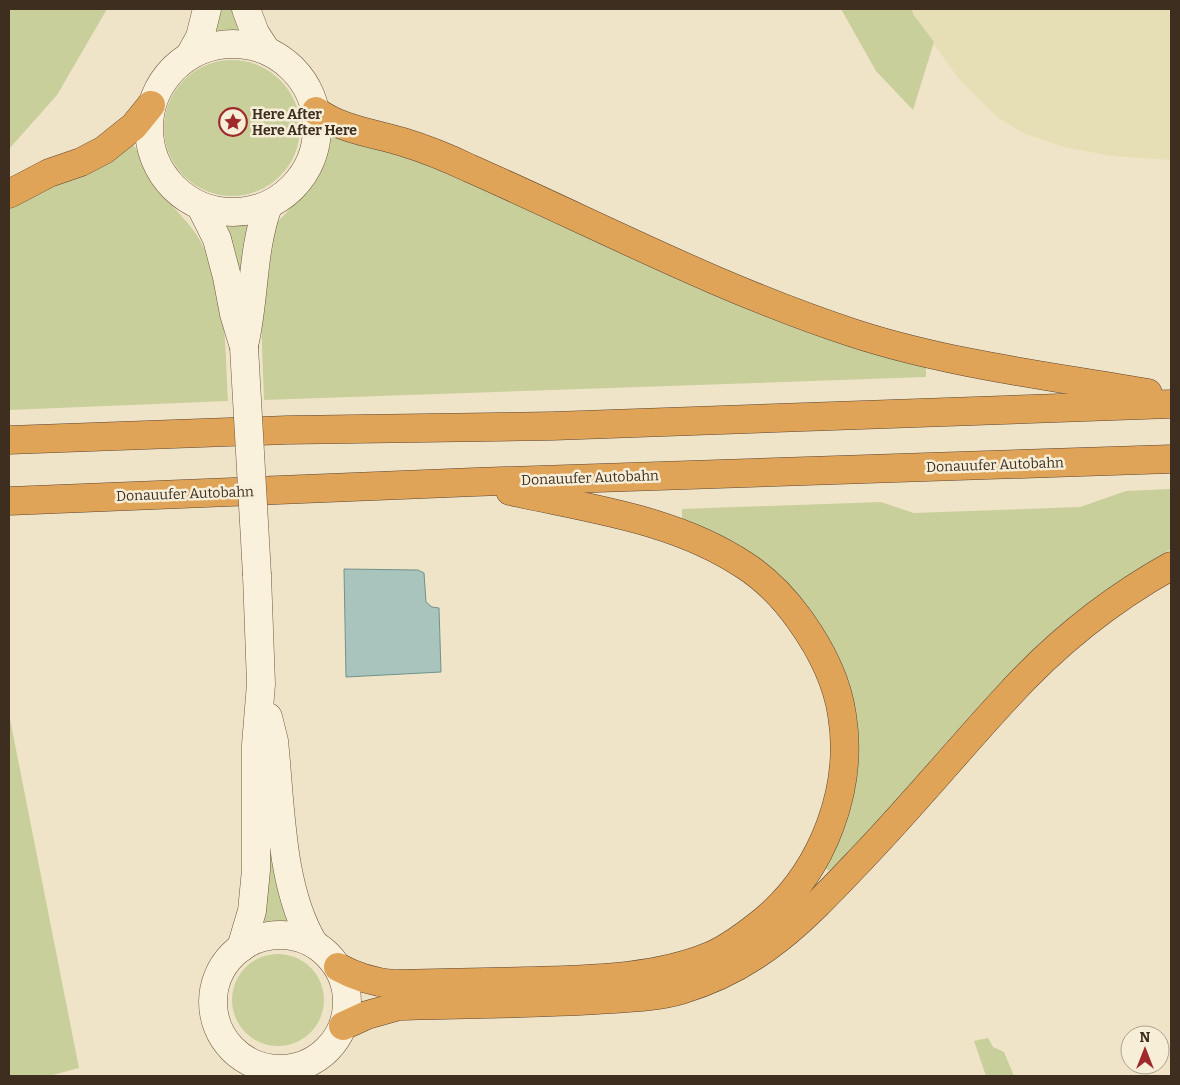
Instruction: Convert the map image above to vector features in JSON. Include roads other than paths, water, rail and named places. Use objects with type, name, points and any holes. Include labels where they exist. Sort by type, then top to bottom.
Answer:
[{"type":"highway","points":[[9,194],[48,172],[81,162],[104,150],[134,126],[151,104]]},
{"type":"highway","points":[[316,111],[330,121],[347,128],[435,153],[727,284],[852,333],[954,359],[1171,396]]},
{"type":"highway","points":[[9,440],[286,430],[553,426],[1171,404]]},
{"type":"highway","name":"Donauufer Autobahn","points":[[9,501],[475,482],[1171,459]]},
{"type":"highway","points":[[338,967],[355,976],[375,982],[393,984],[558,980],[622,976],[671,969],[712,955],[748,934],[776,909],[804,878],[823,844],[838,802],[845,757],[842,715],[832,677],[814,641],[793,610],[772,587],[746,566],[715,548],[678,531],[639,520],[475,482]]},
{"type":"highway","points":[[343,1026],[367,1015],[399,1006],[634,997],[678,991],[721,976],[761,953],[804,919],[890,830],[1008,696],[1050,655],[1101,612],[1171,566]]},
{"type":"main road","points":[[190,55],[214,46],[240,44],[266,50],[283,60],[298,74],[310,92],[316,111],[318,134],[313,156],[306,170],[287,194],[268,206],[246,212],[223,212],[201,207],[180,194],[163,176],[152,154],[148,129],[151,104],[160,85],[190,55],[200,37],[207,9]]},
{"type":"main road","points":[[246,9],[255,33],[266,50]]},
{"type":"main road","points":[[244,347],[251,314],[252,275],[257,241],[268,206]]},
{"type":"main road","points":[[201,207],[217,239],[234,314],[244,347],[261,684],[256,745],[255,891],[241,948]]},
{"type":"main road","points":[[261,684],[274,741],[290,888],[303,926],[314,944]]},
{"type":"main road","points":[[277,935],[296,937],[314,944],[327,954],[338,967],[346,986],[348,1006],[343,1026],[334,1042],[304,1070],[290,1068],[260,1071],[239,1055],[230,1045],[216,1022],[213,1001],[217,980],[226,962],[241,948],[258,939],[277,935]]},
{"type":"water","points":[[344,569],[418,570],[424,573],[426,602],[432,607],[439,608],[441,672],[346,677]]},
{"type":"place","name":"Here After Here After Here","points":[[233,122]]}]
